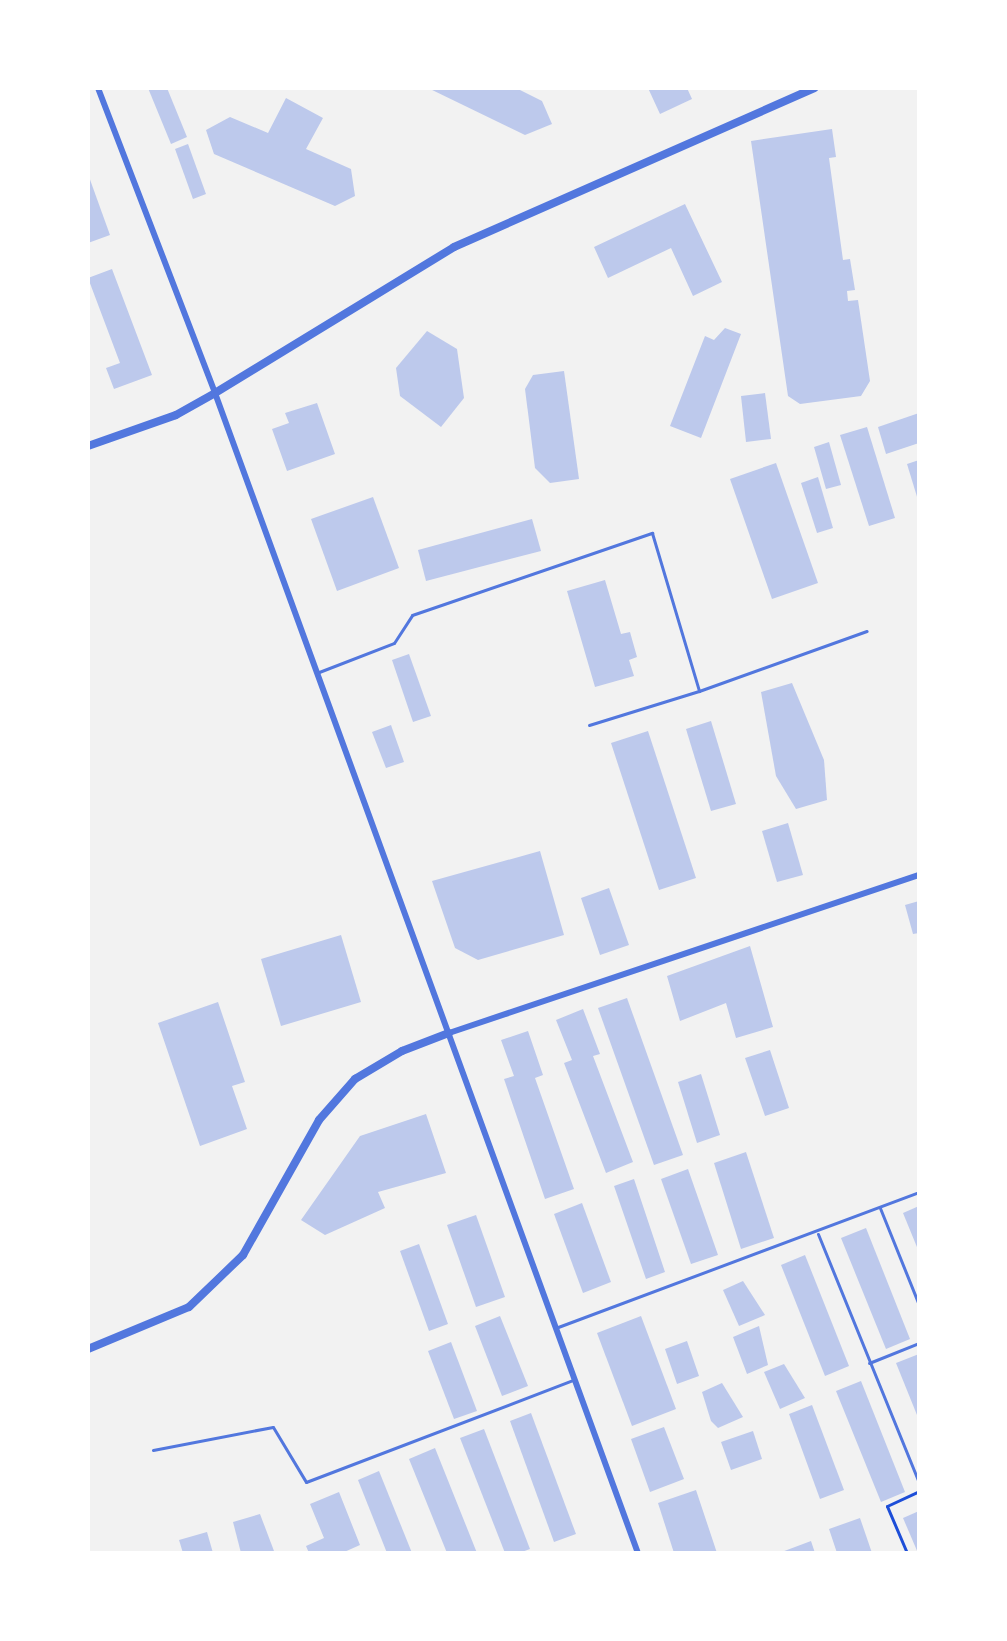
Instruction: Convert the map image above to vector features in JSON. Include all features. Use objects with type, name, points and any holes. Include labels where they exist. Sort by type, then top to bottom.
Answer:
[{"type":"street","points":[[98,88],[215,393],[638,1553]]},
{"type":"street","points":[[88,446],[176,415],[454,247],[815,88]]},
{"type":"street","points":[[88,1349],[189,1307],[243,1255],[319,1120],[355,1079],[402,1051],[919,875]]},
{"type":"lane","points":[[315,673],[394,643],[412,615],[652,533],[699,691]]},
{"type":"lane","points":[[589,725],[699,691],[867,631]]},
{"type":"lane","points":[[554,1328],[818,1233],[919,1192]]},
{"type":"lane","points":[[880,1208],[919,1305]]},
{"type":"lane","points":[[818,1233],[919,1483]]},
{"type":"lane","points":[[869,1363],[919,1343]]},
{"type":"lane","points":[[153,1450],[273,1427],[306,1482],[573,1380]]},
{"type":"path","points":[[907,1553],[887,1506],[919,1491]]},
{"type":"building","points":[[148,88],[167,88],[187,137],[171,144]]},
{"type":"building","points":[[428,88],[516,88],[542,101],[552,124],[525,135]]},
{"type":"building","points":[[648,88],[687,88],[692,99],[660,114]]},
{"type":"building","points":[[286,98],[323,118],[306,149],[351,169],[355,196],[335,206],[214,154],[206,130],[230,117],[268,133]]},
{"type":"building","points":[[832,129],[836,157],[829,158],[843,260],[850,259],[855,290],[847,291],[848,301],[858,300],[870,381],[861,396],[800,404],[788,396],[751,141]]},
{"type":"building","points":[[188,144],[206,194],[193,199],[175,149]]},
{"type":"building","points":[[88,174],[110,235],[88,243]]},
{"type":"building","points":[[685,204],[722,282],[693,296],[671,248],[608,278],[594,247]]},
{"type":"building","points":[[112,269],[152,375],[114,389],[106,368],[120,363],[88,278]]},
{"type":"building","points":[[725,328],[741,334],[701,438],[670,426],[705,336],[714,340]]},
{"type":"building","points":[[427,331],[457,349],[464,398],[441,427],[400,396],[396,368]]},
{"type":"building","points":[[564,371],[579,479],[550,483],[535,468],[525,389],[533,375]]},
{"type":"building","points":[[765,393],[771,439],[746,442],[741,396]]},
{"type":"building","points":[[317,403],[335,454],[287,471],[272,429],[289,423],[285,413]]},
{"type":"building","points":[[919,413],[919,443],[886,454],[878,427]]},
{"type":"building","points":[[867,427],[895,518],[869,526],[840,435]]},
{"type":"building","points":[[829,442],[841,485],[826,489],[814,447]]},
{"type":"building","points":[[919,460],[919,500],[918,500],[907,464]]},
{"type":"building","points":[[776,463],[818,583],[772,599],[730,479]]},
{"type":"building","points":[[818,477],[833,528],[817,533],[801,483]]},
{"type":"building","points":[[373,497],[399,568],[337,591],[311,519]]},
{"type":"building","points":[[532,519],[541,551],[426,581],[418,550]]},
{"type":"building","points":[[605,580],[621,634],[630,632],[637,657],[629,660],[634,676],[595,687],[567,591]]},
{"type":"building","points":[[409,654],[431,716],[413,722],[392,660]]},
{"type":"building","points":[[792,683],[824,760],[827,800],[796,809],[776,776],[761,692]]},
{"type":"building","points":[[711,721],[736,804],[711,811],[686,729]]},
{"type":"building","points":[[391,725],[404,762],[386,768],[372,732]]},
{"type":"building","points":[[648,731],[696,878],[659,890],[611,743]]},
{"type":"building","points":[[788,823],[803,875],[777,882],[762,831]]},
{"type":"building","points":[[540,851],[564,935],[478,960],[455,948],[432,881]]},
{"type":"building","points":[[609,888],[629,945],[600,955],[581,898]]},
{"type":"building","points":[[919,901],[919,933],[913,934],[905,905]]},
{"type":"building","points":[[341,935],[361,1002],[281,1026],[261,959]]},
{"type":"building","points":[[750,946],[773,1027],[736,1038],[726,1003],[680,1021],[667,976]]},
{"type":"building","points":[[627,998],[683,1155],[654,1165],[598,1008]]},
{"type":"building","points":[[218,1002],[245,1082],[232,1086],[247,1129],[200,1146],[158,1023]]},
{"type":"building","points":[[583,1009],[600,1054],[593,1056],[633,1162],[606,1173],[564,1063],[572,1060],[556,1020]]},
{"type":"building","points":[[528,1031],[543,1075],[535,1078],[574,1189],[545,1199],[504,1079],[514,1076],[501,1040]]},
{"type":"building","points":[[770,1050],[789,1108],[765,1116],[745,1058]]},
{"type":"building","points":[[701,1074],[720,1135],[697,1143],[678,1082]]},
{"type":"building","points":[[426,1114],[446,1173],[378,1192],[385,1208],[325,1235],[301,1220],[360,1136]]},
{"type":"building","points":[[746,1152],[774,1238],[741,1249],[714,1163]]},
{"type":"building","points":[[688,1169],[718,1255],[691,1264],[661,1179]]},
{"type":"building","points":[[634,1179],[665,1272],[646,1279],[614,1186]]},
{"type":"building","points":[[582,1203],[611,1282],[583,1293],[554,1214]]},
{"type":"building","points":[[919,1206],[919,1252],[903,1213]]},
{"type":"building","points":[[476,1215],[505,1297],[476,1307],[447,1225]]},
{"type":"building","points":[[866,1228],[910,1339],[886,1349],[841,1238]]},
{"type":"building","points":[[419,1244],[448,1324],[429,1331],[400,1251]]},
{"type":"building","points":[[805,1255],[849,1366],[825,1376],[781,1265]]},
{"type":"building","points":[[743,1281],[765,1315],[739,1326],[723,1290]]},
{"type":"building","points":[[500,1316],[528,1386],[502,1396],[475,1326]]},
{"type":"building","points":[[641,1316],[676,1409],[632,1426],[597,1333]]},
{"type":"building","points":[[759,1326],[768,1365],[747,1374],[733,1337]]},
{"type":"building","points":[[687,1341],[699,1376],[677,1384],[665,1349]]},
{"type":"building","points":[[451,1342],[477,1411],[454,1419],[428,1351]]},
{"type":"building","points":[[919,1354],[919,1420],[896,1363]]},
{"type":"building","points":[[784,1364],[805,1398],[780,1409],[764,1372]]},
{"type":"building","points":[[861,1381],[905,1492],[881,1502],[836,1391]]},
{"type":"building","points":[[722,1383],[743,1417],[718,1428],[711,1421],[702,1392]]},
{"type":"building","points":[[812,1405],[844,1490],[820,1499],[789,1414]]},
{"type":"building","points":[[531,1413],[576,1534],[554,1542],[510,1421]]},
{"type":"building","points":[[664,1427],[684,1479],[650,1492],[631,1439]]},
{"type":"building","points":[[484,1429],[530,1549],[519,1553],[505,1553],[460,1438]]},
{"type":"building","points":[[753,1431],[762,1459],[731,1470],[721,1442]]},
{"type":"building","points":[[435,1448],[477,1553],[447,1553],[409,1459]]},
{"type":"building","points":[[379,1471],[412,1553],[387,1553],[358,1480]]},
{"type":"building","points":[[696,1490],[717,1553],[674,1553],[658,1503]]},
{"type":"building","points":[[339,1492],[360,1545],[342,1553],[309,1553],[306,1546],[324,1538],[310,1504]]},
{"type":"building","points":[[919,1511],[919,1553],[918,1553],[903,1518]]},
{"type":"building","points":[[260,1514],[274,1551],[241,1553],[233,1522]]},
{"type":"building","points":[[860,1518],[872,1553],[837,1553],[829,1529]]},
{"type":"building","points":[[207,1532],[213,1553],[183,1553],[179,1540]]},
{"type":"building","points":[[811,1541],[815,1553],[779,1553]]}]
